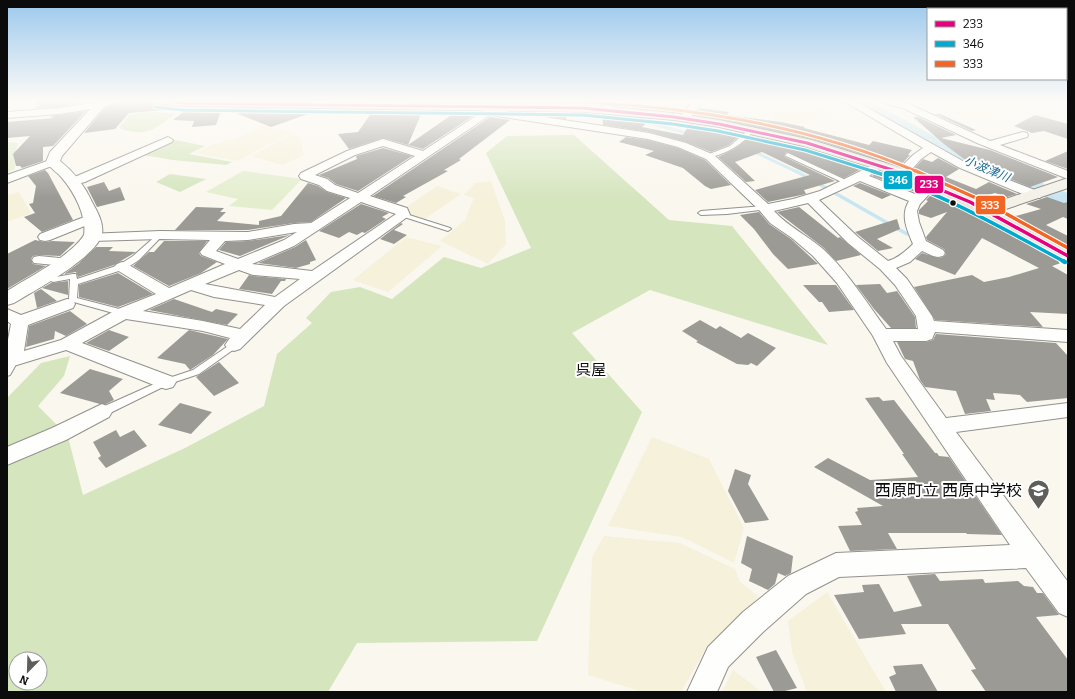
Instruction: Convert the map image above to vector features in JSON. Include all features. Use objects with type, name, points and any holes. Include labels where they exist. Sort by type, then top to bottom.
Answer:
[{"type":"main road","points":[[766,133],[809,144],[902,173],[985,211],[1068,256]]},
{"type":"main road","points":[[985,211],[1036,195],[1068,182]]},
{"type":"street","points":[[53,162],[55,155],[76,133]]},
{"type":"street","points":[[67,304],[14,318],[9,365],[67,344],[124,313],[289,243],[424,155],[456,133]]},
{"type":"street","points":[[631,133],[682,145],[707,156],[765,208],[775,220],[797,235],[818,253],[843,280],[881,335],[893,359],[1032,556],[1068,604]]},
{"type":"street","points":[[903,133],[964,166],[1036,195]]},
{"type":"street","points":[[965,133],[1068,175]]},
{"type":"street","points":[[990,144],[1023,135]]},
{"type":"street","points":[[73,182],[168,140]]},
{"type":"street","points":[[124,313],[203,326],[238,340],[278,302],[403,214],[402,211],[331,188],[323,182],[305,176],[351,153],[383,142],[424,155]]},
{"type":"street","points":[[902,173],[917,157],[930,148]]},
{"type":"street","points":[[7,179],[53,162]]},
{"type":"street","points":[[7,299],[76,255],[92,237],[94,229],[92,218],[83,198],[68,174],[53,162]]},
{"type":"street","points":[[765,208],[811,199],[832,191],[860,177],[879,165]]},
{"type":"street","points":[[860,177],[916,200]]},
{"type":"street","points":[[931,185],[927,187],[919,199],[916,200],[910,212],[920,244],[938,253]]},
{"type":"street","points":[[811,199],[853,240],[885,266],[901,282],[924,316],[927,326],[926,335],[881,335]]},
{"type":"street","points":[[44,237],[92,218]]},
{"type":"street","points":[[92,237],[160,235],[221,237],[252,236],[292,227],[312,227]]},
{"type":"street","points":[[221,237],[207,252],[253,270],[314,276]]},
{"type":"street","points":[[885,266],[899,263],[910,256],[920,244]]},
{"type":"street","points":[[39,260],[65,262]]},
{"type":"street","points":[[122,267],[168,294]]},
{"type":"street","points":[[189,285],[214,292],[278,302]]},
{"type":"street","points":[[927,326],[1068,336]]},
{"type":"street","points":[[67,344],[166,382]]},
{"type":"street","points":[[941,426],[1068,410]]},
{"type":"street","points":[[7,456],[59,434],[102,412]]},
{"type":"street","points":[[702,692],[718,657],[753,622],[797,585],[836,565],[1032,556]]},
{"type":"lane","points":[[707,156],[734,147],[749,133]]},
{"type":"lane","points":[[788,156],[848,183]]},
{"type":"lane","points":[[700,213],[765,208]]},
{"type":"lane","points":[[403,214],[448,229]]},
{"type":"lane","points":[[74,283],[122,267],[136,258],[160,235]]},
{"type":"lane","points":[[53,280],[73,276],[73,299],[124,313]]},
{"type":"lane","points":[[102,412],[166,382],[196,372],[238,340]]},
{"type":"shaded area","points":[[248,133],[291,133],[237,161],[195,153],[211,145],[236,138]]},
{"type":"shaded area","points":[[290,135],[299,137],[304,155],[283,165],[251,156]]},
{"type":"shaded area","points":[[491,181],[505,221],[506,244],[488,264],[440,241],[465,220],[474,198],[464,195],[475,183]]},
{"type":"shaded area","points":[[437,186],[461,194],[425,219],[402,210]]},
{"type":"shaded area","points":[[19,192],[31,213],[7,222],[7,195]]},
{"type":"shaded area","points":[[406,237],[442,246],[388,292],[353,280]]},
{"type":"shaded area","points":[[652,437],[709,459],[744,528],[734,563],[682,537],[608,526]]},
{"type":"shaded area","points":[[604,536],[680,543],[735,569],[740,582],[759,597],[706,648],[681,692],[643,692],[588,675],[592,557]]},
{"type":"shaded area","points":[[827,592],[886,692],[807,692],[792,652],[788,621]]},
{"type":"shaded area","points":[[733,670],[762,692],[722,692]]},
{"type":"green space","points":[[574,135],[669,220],[732,226],[828,345],[650,290],[572,333],[642,412],[537,641],[357,643],[328,692],[7,692],[7,461],[67,433],[83,495],[185,448],[264,406],[277,354],[312,323],[306,318],[331,292],[360,287],[392,299],[444,257],[481,268],[531,248],[486,153],[507,136]]},
{"type":"green space","points":[[175,140],[205,146],[189,154],[232,162],[226,165],[173,160],[143,155]]},
{"type":"green space","points":[[7,142],[18,143],[14,159],[15,169],[7,173]]},
{"type":"green space","points":[[243,171],[302,179],[272,210],[229,206],[238,199],[206,192]]},
{"type":"green space","points":[[170,174],[206,179],[180,192],[156,182]]},
{"type":"green space","points":[[70,356],[64,376],[38,406],[57,425],[7,447],[7,398],[41,363]]},
{"type":"building","points":[[7,133],[66,133],[53,146],[43,147],[43,161],[22,168],[20,166],[16,166],[13,154],[30,136],[7,138]]},
{"type":"building","points":[[413,133],[408,145],[383,138],[349,149],[338,134]]},
{"type":"building","points":[[426,133],[448,133],[423,149],[408,145]]},
{"type":"building","points":[[467,133],[493,133],[459,159],[461,160],[444,170],[448,171],[403,196],[406,197],[396,203],[373,196]]},
{"type":"building","points":[[651,133],[671,133],[683,135],[685,133],[735,133],[742,134],[729,145],[711,152],[686,142]]},
{"type":"building","points":[[781,133],[822,133],[869,145],[873,141],[912,150],[908,155],[910,155],[900,166],[812,139]]},
{"type":"building","points":[[931,133],[951,133],[956,135],[941,138],[990,150],[1058,177],[1030,187],[1001,175],[1004,174],[973,159],[968,162]]},
{"type":"building","points":[[1049,133],[1068,133],[1068,139]]},
{"type":"building","points":[[751,136],[803,147],[865,167],[844,178],[787,152],[784,155],[785,157],[835,181],[804,190],[806,194],[768,202],[755,190],[810,175],[762,152],[735,162],[755,181],[746,182],[718,157],[734,149]]},
{"type":"building","points":[[626,137],[648,140],[678,148],[705,160],[731,185],[711,189],[683,168],[645,155],[654,151],[619,142]]},
{"type":"building","points":[[383,148],[412,156],[358,191],[336,184],[328,178],[319,175],[357,159],[356,156]]},
{"type":"building","points":[[1068,151],[1068,169],[1045,161]]},
{"type":"building","points":[[938,158],[959,169],[946,177],[976,189],[989,182],[1017,194],[1007,197],[995,193],[978,198],[912,171],[923,159],[932,162]]},
{"type":"building","points":[[45,170],[73,220],[42,232],[24,217],[35,213],[29,204],[33,203],[36,186],[28,176]]},
{"type":"building","points":[[879,171],[919,188],[915,192],[872,176]]},
{"type":"building","points":[[104,182],[109,191],[120,187],[125,200],[97,207],[87,187]]},
{"type":"building","points":[[308,183],[318,186],[327,192],[346,198],[311,222],[248,230],[175,230],[196,207],[224,208],[220,212],[226,212],[217,221],[259,225],[259,221],[281,216]]},
{"type":"building","points":[[860,183],[891,195],[882,199],[853,186]]},
{"type":"building","points":[[932,194],[959,206],[1064,262],[1052,266],[1068,275],[1068,314],[1030,312],[1043,327],[935,320],[914,287],[972,275],[984,282],[1009,277],[1039,268],[982,238],[955,275],[915,259],[922,253],[938,258],[943,257],[946,254],[944,249],[927,240],[926,237],[947,212],[931,218],[919,214],[919,210],[928,201],[926,200]]},
{"type":"building","points":[[1047,197],[1064,203],[1068,202],[1068,219],[1063,217],[1046,225],[1068,236],[1068,247],[1012,217],[1041,209],[1026,204]]},
{"type":"building","points":[[361,204],[389,213],[382,217],[386,219],[365,233],[362,232],[357,235],[349,232],[339,238],[319,231]]},
{"type":"building","points":[[799,207],[838,238],[840,237],[861,255],[836,261],[824,248],[777,212]]},
{"type":"building","points":[[759,212],[769,224],[791,239],[818,264],[788,269],[773,254],[754,229],[740,215]]},
{"type":"building","points":[[897,219],[900,229],[877,239],[893,248],[878,251],[855,232]]},
{"type":"building","points":[[401,223],[403,224],[394,230],[407,235],[394,244],[380,239]]},
{"type":"building","points":[[290,235],[240,256],[219,250],[226,242],[248,241]]},
{"type":"building","points":[[35,240],[45,242],[75,242],[60,256],[33,256],[31,259],[33,264],[46,266],[7,289],[7,254]]},
{"type":"building","points":[[306,240],[316,260],[310,262],[310,264],[296,268],[258,263],[295,247]]},
{"type":"building","points":[[164,241],[207,241],[199,253],[201,256],[217,262],[201,273],[169,286],[133,266],[149,252],[154,252]]},
{"type":"building","points":[[96,247],[113,247],[109,251],[136,252],[114,265],[78,277],[76,272],[64,274],[78,264]]},
{"type":"building","points":[[118,273],[153,294],[118,307],[79,297],[79,285]]},
{"type":"building","points":[[249,275],[286,279],[285,281],[281,281],[272,294],[239,289]]},
{"type":"building","points":[[68,281],[68,295],[42,288],[51,283]]},
{"type":"building","points":[[880,284],[887,293],[897,291],[915,317],[916,328],[891,328],[856,285]]},
{"type":"building","points":[[803,285],[836,285],[854,310],[829,312],[822,302],[819,302]]},
{"type":"building","points":[[41,289],[57,301],[37,308],[34,293]]},
{"type":"building","points":[[174,299],[212,312],[216,309],[238,314],[227,325],[149,310]]},
{"type":"building","points":[[70,311],[87,324],[66,336],[55,331],[54,339],[26,347],[29,326]]},
{"type":"building","points":[[700,320],[716,329],[720,326],[741,338],[748,333],[776,348],[757,366],[751,363],[748,365],[737,364],[696,342],[698,341],[682,331]]},
{"type":"building","points":[[109,330],[129,337],[109,351],[86,343]]},
{"type":"building","points":[[189,330],[228,339],[213,355],[190,370],[185,364],[157,358]]},
{"type":"building","points":[[936,334],[1056,343],[1068,356],[1068,398],[1027,402],[1020,395],[993,393],[995,400],[986,399],[991,411],[965,414],[956,391],[925,387],[920,380],[913,361],[905,359],[897,342],[926,342],[933,340]]},
{"type":"building","points":[[219,362],[239,383],[214,396],[196,377]]},
{"type":"building","points":[[90,369],[123,379],[109,391],[114,400],[106,404],[100,404],[60,393]]},
{"type":"building","points":[[879,397],[883,401],[894,400],[935,453],[939,456],[949,457],[1002,535],[966,533],[888,533],[897,549],[850,551],[838,526],[862,525],[855,512],[858,511],[857,508],[883,506],[814,467],[828,458],[870,480],[918,477],[865,398]]},
{"type":"building","points":[[180,403],[212,412],[191,434],[158,425]]},
{"type":"building","points":[[116,430],[120,437],[134,430],[147,446],[106,468],[98,458],[101,456],[93,442]]},
{"type":"building","points":[[735,469],[751,475],[748,484],[769,520],[745,523],[728,491]]},
{"type":"building","points":[[747,536],[793,556],[791,573],[785,576],[778,573],[775,584],[768,590],[749,581],[752,569],[741,563]]},
{"type":"building","points":[[935,574],[940,581],[983,579],[985,583],[1018,581],[1024,586],[1033,587],[1037,593],[1043,593],[1059,615],[1036,617],[1068,660],[1068,692],[986,692],[971,670],[976,669],[948,624],[901,624],[906,634],[859,639],[834,595],[864,592],[862,585],[879,584],[894,612],[922,606],[907,576]]},
{"type":"building","points":[[776,650],[797,688],[774,692],[756,657]]},
{"type":"building","points":[[922,664],[938,692],[896,692],[889,677],[896,674],[893,666]]},
{"type":"waterway","points":[[686,133],[691,134]]},
{"type":"waterway","name":"小波津川","points":[[915,133],[969,163],[1035,188]]},
{"type":"waterway","points":[[753,151],[797,172]]},
{"type":"waterway","points":[[796,171],[907,234]]},
{"type":"waterway","name":"小波津川","points":[[1056,196],[1068,201]]},
{"type":"transit line","name":"346","points":[[725,133],[805,150],[891,177],[967,209],[1065,262]]},
{"type":"transit line","name":"233","points":[[759,133],[807,143],[894,170],[970,202],[1068,256]]},
{"type":"transit line","name":"333","points":[[796,133],[867,153],[912,169],[999,209],[1068,248]]},
{"type":"place","name":"西原町立 西原中学校","points":[[1038,510]]},
{"type":"district","name":"呉屋","points":[[591,370]]}]
